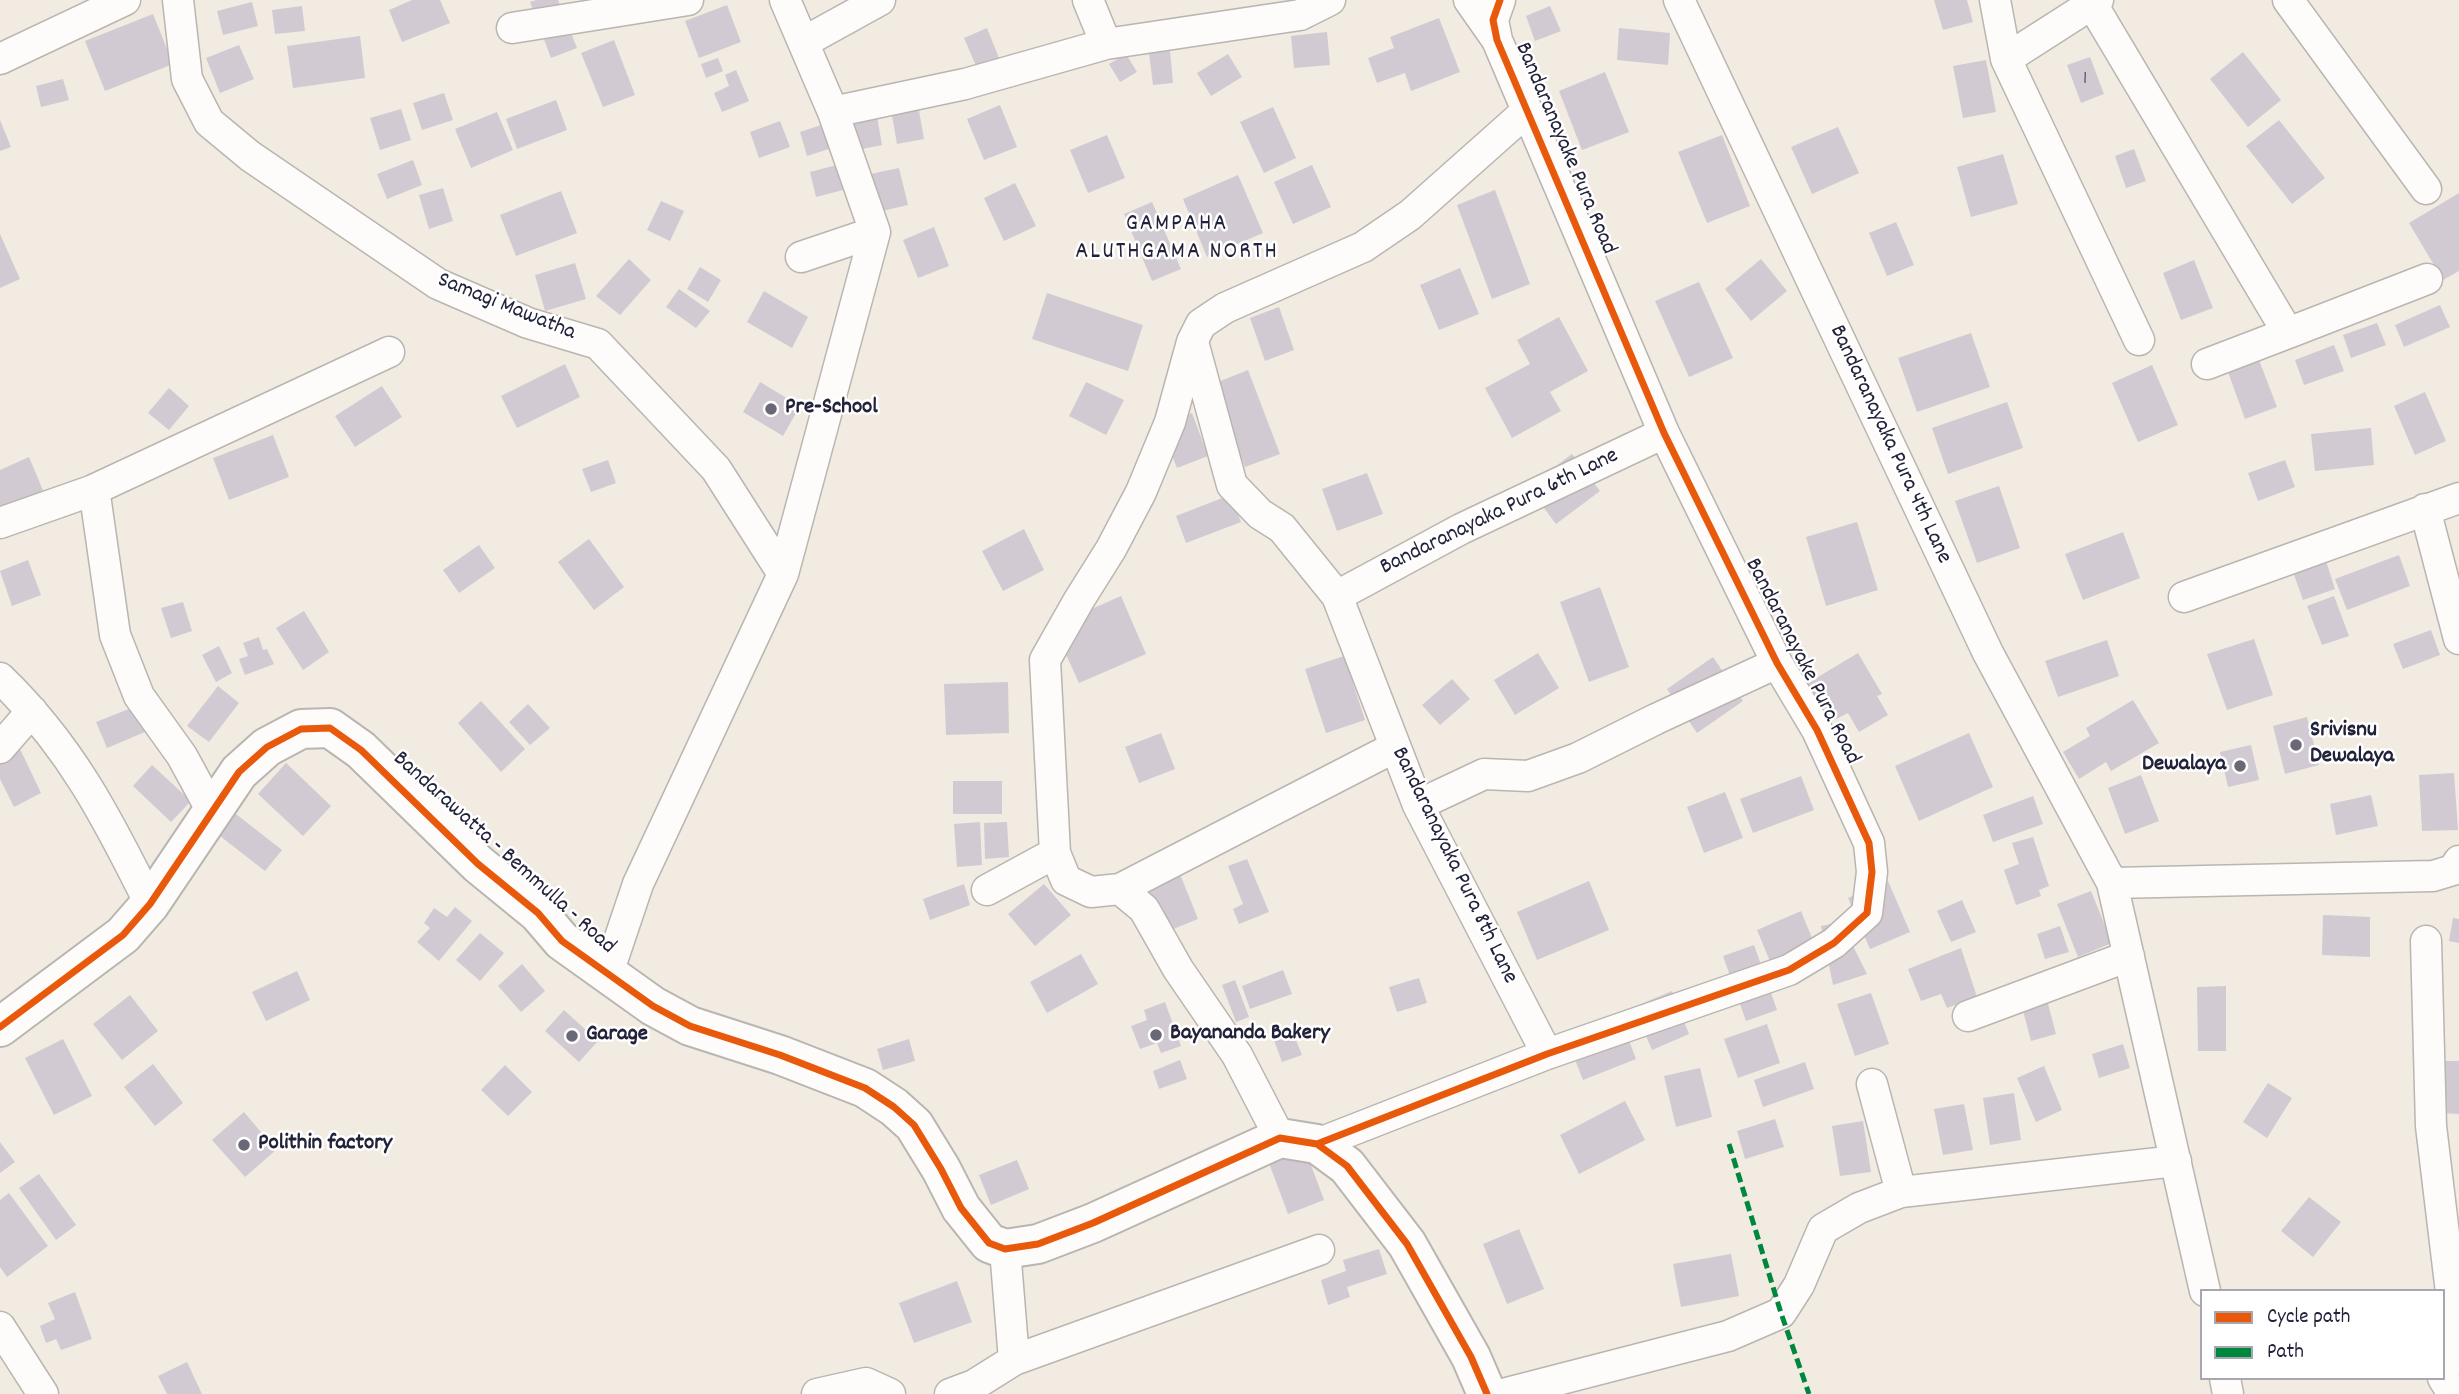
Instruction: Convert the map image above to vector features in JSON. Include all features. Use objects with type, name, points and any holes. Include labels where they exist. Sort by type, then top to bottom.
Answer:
[{"type":"street","points":[[0,59],[125,0]]},
{"type":"street","name":"Samagi Mawatha","points":[[178,0],[187,79],[209,122],[250,156],[438,284],[528,323],[598,344],[716,469],[783,574]]},
{"type":"street","points":[[512,28],[688,0]]},
{"type":"street","points":[[607,976],[638,884],[783,574],[875,232],[833,112],[785,0]]},
{"type":"street","points":[[804,42],[880,0]]},
{"type":"street","points":[[1088,0],[1106,44]]},
{"type":"street","points":[[833,112],[965,83],[1106,44],[1300,15],[1330,0]]},
{"type":"street","points":[[1469,0],[1497,40]]},
{"type":"street","name":"Bandaranayake Pura Road","points":[[1317,1144],[1547,1054],[1789,970],[1834,943],[1867,913],[1871,872],[1869,843],[1817,730],[1777,663],[1664,433],[1497,40],[1493,20],[1500,0]]},
{"type":"street","name":"Bandaranayaka Pura 4th Lane","points":[[1679,0],[1987,653],[2112,883],[2205,1289]]},
{"type":"street","points":[[1995,0],[2006,59],[2139,340]]},
{"type":"street","points":[[2288,0],[2426,189]]},
{"type":"street","points":[[2006,59],[2095,2],[2287,333]]},
{"type":"street","points":[[1395,747],[1120,890],[1091,892],[1066,880],[1055,853],[1045,660],[1111,549],[1141,492],[1170,422],[1192,342],[1201,324],[1225,308],[1363,247],[1401,221],[1527,111]]},
{"type":"street","points":[[801,257],[875,232]]},
{"type":"street","points":[[2207,364],[2427,279]]},
{"type":"street","name":"Bandaranayaka Pura 8th Lane","points":[[1192,342],[1232,485],[1260,514],[1282,528],[1337,596],[1418,805],[1547,1054]]},
{"type":"street","points":[[0,523],[91,491],[389,352]]},
{"type":"street","name":"Bandaranayaka Pura 6th Lane","points":[[1337,596],[1461,528],[1664,433]]},
{"type":"street","points":[[91,491],[96,502],[115,635],[139,696],[182,756],[213,813]]},
{"type":"street","points":[[2184,597],[2459,498]]},
{"type":"street","points":[[2425,509],[2459,639]]},
{"type":"street","points":[[1418,805],[1484,774],[1528,776],[1578,758],[1777,663]]},
{"type":"street","points":[[0,678],[32,710],[80,773],[114,830],[150,904]]},
{"type":"street","points":[[0,748],[32,710]]},
{"type":"street","name":"Bandarawatta - Bemmulla - Road","points":[[0,1027],[123,935],[150,904],[239,772],[267,747],[302,729],[330,728],[361,750],[478,864],[538,913],[562,941],[607,976],[690,1026],[780,1055],[865,1088],[894,1107],[914,1125],[974,1226],[989,1242],[1005,1249]]},
{"type":"street","points":[[987,890],[1055,853]]},
{"type":"street","points":[[2112,883],[2433,876],[2453,870],[2459,861]]},
{"type":"street","points":[[1120,890],[1144,909],[1178,969],[1237,1055],[1280,1138]]},
{"type":"street","points":[[2426,941],[2431,1126],[2459,1359]]},
{"type":"street","points":[[1968,1016],[2129,956]]},
{"type":"street","points":[[1872,1084],[1901,1192]]},
{"type":"street","points":[[1014,1360],[1005,1249],[1038,1244],[1093,1223],[1280,1138],[1317,1144],[1347,1166],[1407,1244],[1471,1357],[1487,1394]]},
{"type":"street","points":[[1503,1394],[1728,1336],[1781,1313],[1799,1285],[1823,1229],[1859,1208],[1901,1192],[2176,1161]]},
{"type":"street","points":[[950,1394],[974,1385],[1014,1360],[1319,1250]]},
{"type":"street","points":[[0,1326],[43,1394]]},
{"type":"street","points":[[817,1394],[866,1383],[890,1394]]},
{"type":"building","points":[[412,0],[440,0],[450,23],[402,42],[389,10]]},
{"type":"building","points":[[558,0],[577,48],[551,58],[530,2]]},
{"type":"building","points":[[1934,0],[1967,0],[1973,22],[1943,30]]},
{"type":"building","points":[[252,2],[258,26],[223,35],[217,11]]},
{"type":"building","points":[[727,5],[741,42],[699,58],[685,21]]},
{"type":"building","points":[[302,6],[305,31],[275,34],[272,10]]},
{"type":"building","points":[[1550,6],[1561,31],[1535,41],[1526,16]]},
{"type":"building","points":[[153,14],[173,64],[105,91],[85,41]]},
{"type":"building","points":[[1439,18],[1460,72],[1411,91],[1405,73],[1377,83],[1368,58],[1394,48],[1390,37]]},
{"type":"building","points":[[987,28],[999,58],[977,68],[964,38]]},
{"type":"building","points":[[1619,28],[1670,33],[1668,65],[1617,60]]},
{"type":"building","points":[[1327,32],[1330,65],[1294,68],[1291,36]]},
{"type":"building","points":[[360,36],[365,78],[293,88],[287,46]]},
{"type":"building","points":[[614,40],[635,95],[603,107],[581,53]]},
{"type":"building","points":[[239,45],[254,79],[220,93],[206,58]]},
{"type":"building","points":[[1170,51],[1173,83],[1153,85],[1149,53]]},
{"type":"building","points":[[2243,52],[2281,100],[2248,127],[2210,79]]},
{"type":"building","points":[[1126,54],[1137,72],[1120,82],[1109,64]]},
{"type":"building","points":[[1228,54],[1242,77],[1211,96],[1197,73]]},
{"type":"building","points":[[2090,57],[2104,94],[2081,103],[2067,65]]},
{"type":"building","points":[[718,58],[723,71],[706,78],[701,64]]},
{"type":"building","points":[[1986,60],[1996,112],[1963,118],[1953,66]]},
{"type":"building","points":[[736,70],[749,101],[722,112],[714,93],[729,86],[725,75]]},
{"type":"building","points":[[1605,72],[1629,132],[1582,150],[1559,91]]},
{"type":"building","points":[[63,79],[69,100],[41,107],[36,86]]},
{"type":"building","points":[[444,93],[453,120],[422,130],[413,103]]},
{"type":"building","points":[[556,100],[567,130],[517,149],[506,119]]},
{"type":"building","points":[[918,105],[924,139],[897,144],[891,110]]},
{"type":"building","points":[[1000,105],[1017,147],[984,160],[967,119]]},
{"type":"building","points":[[1273,107],[1296,158],[1264,173],[1240,122]]},
{"type":"building","points":[[401,109],[411,140],[380,150],[370,118]]},
{"type":"building","points":[[876,111],[882,145],[857,150],[851,115]]},
{"type":"building","points":[[497,112],[513,150],[471,168],[455,129]]},
{"type":"building","points":[[0,120],[11,147],[0,151]]},
{"type":"building","points":[[2279,120],[2325,178],[2292,204],[2246,146]]},
{"type":"building","points":[[780,121],[790,147],[759,158],[750,132]]},
{"type":"building","points":[[827,123],[835,147],[807,156],[800,132]]},
{"type":"building","points":[[1838,127],[1859,173],[1812,194],[1791,147]]},
{"type":"building","points":[[1107,135],[1125,178],[1088,193],[1070,150]]},
{"type":"building","points":[[1722,135],[1750,206],[1707,223],[1678,152]]},
{"type":"building","points":[[2134,149],[2146,181],[2126,188],[2115,156]]},
{"type":"building","points":[[2003,154],[2018,204],[1971,217],[1957,167]]},
{"type":"building","points":[[413,160],[422,185],[387,199],[377,174]]},
{"type":"building","points":[[841,164],[847,189],[816,197],[810,172]]},
{"type":"building","points":[[1312,165],[1331,207],[1293,224],[1274,182]]},
{"type":"building","points":[[899,168],[908,205],[878,212],[870,174]]},
{"type":"building","points":[[1238,175],[1263,233],[1207,257],[1183,199]]},
{"type":"building","points":[[1015,183],[1036,226],[1004,241],[984,198]]},
{"type":"building","points":[[443,188],[453,221],[429,229],[419,195]]},
{"type":"building","points":[[1495,190],[1530,284],[1492,299],[1457,205]]},
{"type":"building","points":[[561,191],[577,233],[516,256],[500,215]]},
{"type":"building","points":[[2459,193],[2459,271],[2443,280],[2409,223]]},
{"type":"building","points":[[661,201],[684,211],[670,241],[647,230]]},
{"type":"building","points":[[1152,202],[1181,269],[1152,281],[1124,214]]},
{"type":"building","points":[[1896,222],[1914,265],[1887,276],[1869,233]]},
{"type":"building","points":[[934,227],[949,266],[918,278],[903,240]]},
{"type":"building","points":[[0,234],[20,279],[0,288]]},
{"type":"building","points":[[629,259],[651,280],[620,315],[596,296]]},
{"type":"building","points":[[1761,259],[1787,291],[1751,321],[1725,289]]},
{"type":"building","points":[[2194,260],[2213,308],[2181,320],[2163,273]]},
{"type":"building","points":[[575,263],[586,299],[545,311],[535,275]]},
{"type":"building","points":[[700,267],[721,280],[708,302],[687,289]]},
{"type":"building","points":[[1460,268],[1479,314],[1439,330],[1420,285]]},
{"type":"building","points":[[1699,282],[1733,358],[1689,377],[1655,301]]},
{"type":"building","points":[[679,289],[710,311],[696,328],[666,307]]},
{"type":"building","points":[[764,291],[808,317],[792,348],[747,322]]},
{"type":"building","points":[[1047,293],[1143,325],[1128,371],[1032,339]]},
{"type":"building","points":[[2440,305],[2450,327],[2404,347],[2395,325]]},
{"type":"building","points":[[1279,307],[1294,350],[1265,361],[1250,318]]},
{"type":"building","points":[[1559,317],[1588,371],[1550,392],[1561,411],[1512,438],[1485,388],[1530,364],[1517,340]]},
{"type":"building","points":[[2377,323],[2386,345],[2351,358],[2343,335]]},
{"type":"building","points":[[1971,333],[1990,387],[1917,412],[1898,358]]},
{"type":"building","points":[[2334,345],[2344,371],[2304,385],[2295,360]]},
{"type":"building","points":[[2259,360],[2277,407],[2245,419],[2228,372]]},
{"type":"building","points":[[565,364],[580,397],[517,428],[501,396]]},
{"type":"building","points":[[2152,365],[2178,425],[2138,442],[2112,383]]},
{"type":"building","points":[[1248,370],[1280,454],[1245,467],[1213,384]]},
{"type":"building","name":"Pre-School","points":[[760,382],[800,406],[783,436],[743,412]]},
{"type":"building","points":[[1086,382],[1124,400],[1106,435],[1069,416]]},
{"type":"building","points":[[382,386],[402,417],[355,447],[335,416]]},
{"type":"building","points":[[169,388],[189,406],[169,430],[148,413]]},
{"type":"building","points":[[2425,392],[2446,441],[2415,455],[2394,406]]},
{"type":"building","points":[[2007,402],[2023,448],[1948,474],[1932,428]]},
{"type":"building","points":[[1192,413],[1208,456],[1177,468],[1160,425]]},
{"type":"building","points":[[2371,428],[2374,465],[2315,471],[2311,434]]},
{"type":"building","points":[[273,435],[289,477],[229,500],[213,458]]},
{"type":"building","points":[[1572,454],[1600,491],[1556,524],[1528,487]]},
{"type":"building","points":[[29,457],[45,495],[0,514],[0,470]]},
{"type":"building","points":[[608,460],[616,483],[591,492],[582,469]]},
{"type":"building","points":[[2285,460],[2295,487],[2258,501],[2248,473]]},
{"type":"building","points":[[1367,473],[1383,514],[1337,531],[1322,489]]},
{"type":"building","points":[[1999,486],[2020,548],[1977,563],[1955,501]]},
{"type":"building","points":[[1230,495],[1241,522],[1186,543],[1176,516]]},
{"type":"building","points":[[1857,522],[1878,590],[1826,606],[1806,537]]},
{"type":"building","points":[[1024,529],[1044,570],[1003,591],[982,551]]},
{"type":"building","points":[[2123,532],[2140,578],[2083,600],[2065,554]]},
{"type":"building","points":[[589,539],[624,587],[594,610],[558,562]]},
{"type":"building","points":[[479,545],[495,568],[459,593],[443,570]]},
{"type":"building","points":[[2399,555],[2410,586],[2347,610],[2335,579]]},
{"type":"building","points":[[2325,558],[2335,589],[2303,600],[2292,569]]},
{"type":"building","points":[[28,560],[41,595],[12,606],[0,571]]},
{"type":"building","points":[[1600,587],[1629,667],[1589,682],[1560,602]]},
{"type":"building","points":[[1121,596],[1146,654],[1079,683],[1053,626]]},
{"type":"building","points":[[2334,596],[2349,636],[2322,645],[2307,606]]},
{"type":"building","points":[[183,602],[192,631],[171,638],[161,608]]},
{"type":"building","points":[[304,611],[329,652],[303,670],[276,628]]},
{"type":"building","points":[[2431,630],[2440,655],[2403,669],[2393,644]]},
{"type":"building","points":[[259,637],[263,650],[267,649],[274,664],[245,675],[239,659],[248,656],[243,643]]},
{"type":"building","points":[[2254,639],[2273,695],[2227,710],[2207,654]]},
{"type":"building","points":[[2107,640],[2119,676],[2058,697],[2045,661]]},
{"type":"building","points":[[219,646],[232,673],[216,682],[202,655]]},
{"type":"building","points":[[1538,653],[1559,688],[1515,715],[1494,680]]},
{"type":"building","points":[[1858,653],[1882,694],[1877,696],[1888,715],[1859,732],[1848,713],[1830,722],[1808,683]]},
{"type":"building","points":[[1344,656],[1365,720],[1326,733],[1305,669]]},
{"type":"building","points":[[1713,657],[1743,701],[1697,733],[1667,689]]},
{"type":"building","points":[[1452,679],[1470,699],[1440,725],[1422,705]]},
{"type":"building","points":[[1008,682],[1009,733],[946,735],[944,684]]},
{"type":"building","points":[[218,686],[239,703],[209,742],[187,726]]},
{"type":"building","points":[[2133,700],[2159,743],[2111,771],[2106,762],[2079,779],[2063,752],[2090,736],[2086,728]]},
{"type":"building","points":[[481,701],[525,749],[501,772],[458,723]]},
{"type":"building","points":[[528,704],[550,728],[530,745],[509,722]]},
{"type":"building","points":[[134,707],[145,732],[107,748],[96,722]]},
{"type":"building","name":"Srivisnu Dewalaya","points":[[2307,717],[2319,765],[2285,774],[2273,726]]},
{"type":"building","points":[[1161,733],[1175,769],[1139,783],[1125,747]]},
{"type":"building","points":[[1969,733],[1993,787],[1919,821],[1895,766]]},
{"type":"building","name":"Dewalaya","points":[[2251,745],[2259,780],[2228,787],[2220,752]]},
{"type":"building","points":[[20,749],[41,793],[14,807],[0,779],[0,760]]},
{"type":"building","points":[[286,763],[331,806],[303,836],[258,794]]},
{"type":"building","points":[[152,765],[191,801],[171,822],[133,786]]},
{"type":"building","points":[[2454,773],[2458,830],[2422,831],[2419,775]]},
{"type":"building","points":[[2141,775],[2159,821],[2125,834],[2108,788]]},
{"type":"building","points":[[1801,776],[1814,810],[1753,833],[1740,799]]},
{"type":"building","points":[[953,781],[1002,781],[1002,814],[953,814]]},
{"type":"building","points":[[1725,792],[1743,838],[1704,853],[1687,807]]},
{"type":"building","points":[[2371,795],[2378,826],[2336,835],[2330,804]]},
{"type":"building","points":[[2033,796],[2043,824],[1993,842],[1983,815]]},
{"type":"building","points":[[227,807],[282,850],[265,871],[211,829]]},
{"type":"building","points":[[980,822],[982,865],[957,867],[954,824]]},
{"type":"building","points":[[1007,822],[1009,857],[985,859],[984,823]]},
{"type":"building","points":[[2033,837],[2049,886],[2039,890],[2041,896],[2016,905],[2004,870],[2019,864],[2012,843]]},
{"type":"building","points":[[1247,859],[1269,912],[1239,924],[1233,909],[1243,904],[1228,866]]},
{"type":"building","points":[[1180,874],[1198,919],[1166,932],[1148,887]]},
{"type":"building","points":[[1589,881],[1609,930],[1537,960],[1517,912]]},
{"type":"building","points":[[1888,881],[1910,932],[1870,949],[1848,898]]},
{"type":"building","points":[[964,884],[970,905],[930,920],[923,899]]},
{"type":"building","points":[[1044,884],[1071,915],[1035,946],[1008,914]]},
{"type":"building","points":[[2091,891],[2112,943],[2078,957],[2057,904]]},
{"type":"building","points":[[1962,900],[1976,932],[1951,942],[1937,911]]},
{"type":"building","points":[[455,907],[472,921],[439,961],[417,942],[430,928],[424,923],[434,908],[447,917]]},
{"type":"building","points":[[1801,911],[1816,948],[1772,966],[1757,930]]},
{"type":"building","points":[[2323,915],[2370,917],[2370,957],[2322,955]]},
{"type":"building","points":[[2453,918],[2459,919],[2459,943],[2449,941]]},
{"type":"building","points":[[1841,922],[1867,974],[1833,985],[1821,926]]},
{"type":"building","points":[[2060,926],[2069,952],[2045,959],[2037,934]]},
{"type":"building","points":[[480,933],[504,953],[480,981],[456,960]]},
{"type":"building","points":[[1754,945],[1777,1010],[1746,1021],[1723,956]]},
{"type":"building","points":[[1961,948],[1977,997],[1947,1008],[1941,994],[1921,1001],[1908,969]]},
{"type":"building","points":[[1081,954],[1098,984],[1047,1013],[1030,982]]},
{"type":"building","points":[[522,964],[545,991],[521,1012],[498,986]]},
{"type":"building","points":[[1283,970],[1292,994],[1250,1009],[1242,986]]},
{"type":"building","points":[[297,971],[310,1000],[266,1021],[252,992]]},
{"type":"building","points":[[1419,978],[1427,1003],[1397,1012],[1389,987]]},
{"type":"building","points":[[1235,980],[1249,1017],[1236,1022],[1222,985]]},
{"type":"building","points":[[2226,986],[2226,1051],[2198,1051],[2197,987]]},
{"type":"building","points":[[1672,991],[1689,1034],[1652,1050],[1634,1007]]},
{"type":"building","points":[[1871,993],[1889,1044],[1855,1056],[1837,1004]]},
{"type":"building","points":[[130,995],[158,1031],[122,1060],[93,1024]]},
{"type":"building","points":[[2047,1000],[2056,1034],[2031,1041],[2022,1007]]},
{"type":"building","name":"Bayananda Bakery","points":[[1165,1002],[1181,1046],[1161,1053],[1157,1043],[1140,1049],[1131,1026],[1147,1020],[1144,1010]]},
{"type":"building","name":"Garage","points":[[564,1010],[598,1041],[579,1062],[545,1031]]},
{"type":"building","points":[[1622,1022],[1636,1059],[1583,1080],[1568,1042]]},
{"type":"building","points":[[1767,1024],[1780,1063],[1738,1078],[1724,1039]]},
{"type":"building","points":[[1293,1033],[1302,1055],[1282,1062],[1274,1040]]},
{"type":"building","points":[[63,1039],[92,1096],[54,1115],[25,1058]]},
{"type":"building","points":[[909,1039],[915,1061],[883,1070],[877,1049]]},
{"type":"building","points":[[2123,1044],[2130,1068],[2099,1078],[2092,1054]]},
{"type":"building","points":[[1180,1060],[1187,1079],[1159,1089],[1153,1071]]},
{"type":"building","points":[[2443,1061],[2459,1061],[2459,1114],[2441,1113]]},
{"type":"building","points":[[1805,1062],[1814,1089],[1763,1107],[1754,1080]]},
{"type":"building","points":[[153,1064],[183,1103],[155,1126],[124,1087]]},
{"type":"building","points":[[505,1065],[532,1092],[508,1116],[481,1090]]},
{"type":"building","points":[[2044,1066],[2062,1110],[2036,1122],[2017,1078]]},
{"type":"building","points":[[1700,1068],[1712,1117],[1676,1127],[1664,1076]]},
{"type":"building","points":[[2268,1083],[2292,1098],[2267,1138],[2243,1122]]},
{"type":"building","points":[[2014,1093],[2021,1140],[1990,1145],[1983,1098]]},
{"type":"building","points":[[1625,1101],[1645,1140],[1579,1174],[1560,1135]]},
{"type":"building","points":[[1964,1104],[1973,1150],[1943,1155],[1934,1109]]},
{"type":"building","name":"Polithin factory","points":[[244,1112],[276,1150],[245,1177],[212,1140]]},
{"type":"building","points":[[1775,1119],[1784,1147],[1745,1159],[1737,1131]]},
{"type":"building","points":[[1863,1121],[1871,1172],[1840,1176],[1832,1126]]},
{"type":"building","points":[[1302,1141],[1324,1200],[1288,1214],[1266,1155]]},
{"type":"building","points":[[0,1142],[15,1162],[0,1173]]},
{"type":"building","points":[[1017,1160],[1029,1189],[991,1205],[979,1175]]},
{"type":"building","points":[[39,1174],[76,1225],[56,1240],[19,1188]]},
{"type":"building","points":[[9,1193],[48,1246],[7,1277],[0,1267],[0,1200]]},
{"type":"building","points":[[2309,1197],[2341,1222],[2313,1257],[2281,1231]]},
{"type":"building","points":[[1519,1229],[1544,1289],[1507,1304],[1483,1244]]},
{"type":"building","points":[[1379,1249],[1387,1274],[1347,1287],[1350,1297],[1328,1305],[1321,1280],[1346,1271],[1343,1260]]},
{"type":"building","points":[[1731,1254],[1739,1296],[1681,1307],[1673,1264]]},
{"type":"building","points":[[957,1281],[972,1322],[914,1343],[899,1303]]},
{"type":"building","points":[[75,1292],[92,1339],[61,1350],[56,1339],[46,1343],[40,1326],[55,1319],[48,1303]]},
{"type":"building","points":[[187,1362],[202,1394],[167,1394],[158,1376]]},
{"type":"marked path","points":[[1729,1144],[1809,1394]]},
{"type":"cycle path","points":[[1317,1144],[1547,1054],[1789,970],[1834,943],[1867,913],[1872,872],[1869,843],[1817,730],[1777,663],[1664,433],[1497,40],[1493,20],[1500,0]]},
{"type":"cycle path","points":[[0,1027],[123,935],[150,904],[239,772],[267,747],[301,729],[330,728],[361,750],[478,864],[538,913],[562,941],[653,1006],[690,1026],[780,1055],[865,1088],[894,1107],[914,1125],[961,1208],[989,1243],[1005,1249],[1038,1244],[1093,1223],[1280,1138],[1317,1144],[1347,1166],[1407,1244],[1471,1357],[1487,1394]]},
{"type":"place","name":"Pre-School","points":[[771,409]]},
{"type":"place","name":"Srivisnu Dewalaya","points":[[2296,745]]},
{"type":"place","name":"Dewalaya","points":[[2240,766]]},
{"type":"place","name":"Bayananda Bakery","points":[[1156,1035]]},
{"type":"place","name":"Garage","points":[[572,1036]]},
{"type":"place","name":"Polithin factory","points":[[244,1145]]},
{"type":"district","name":"GAMPAHA ALUTHGAMA NORTH","points":[[1177,240]]}]
